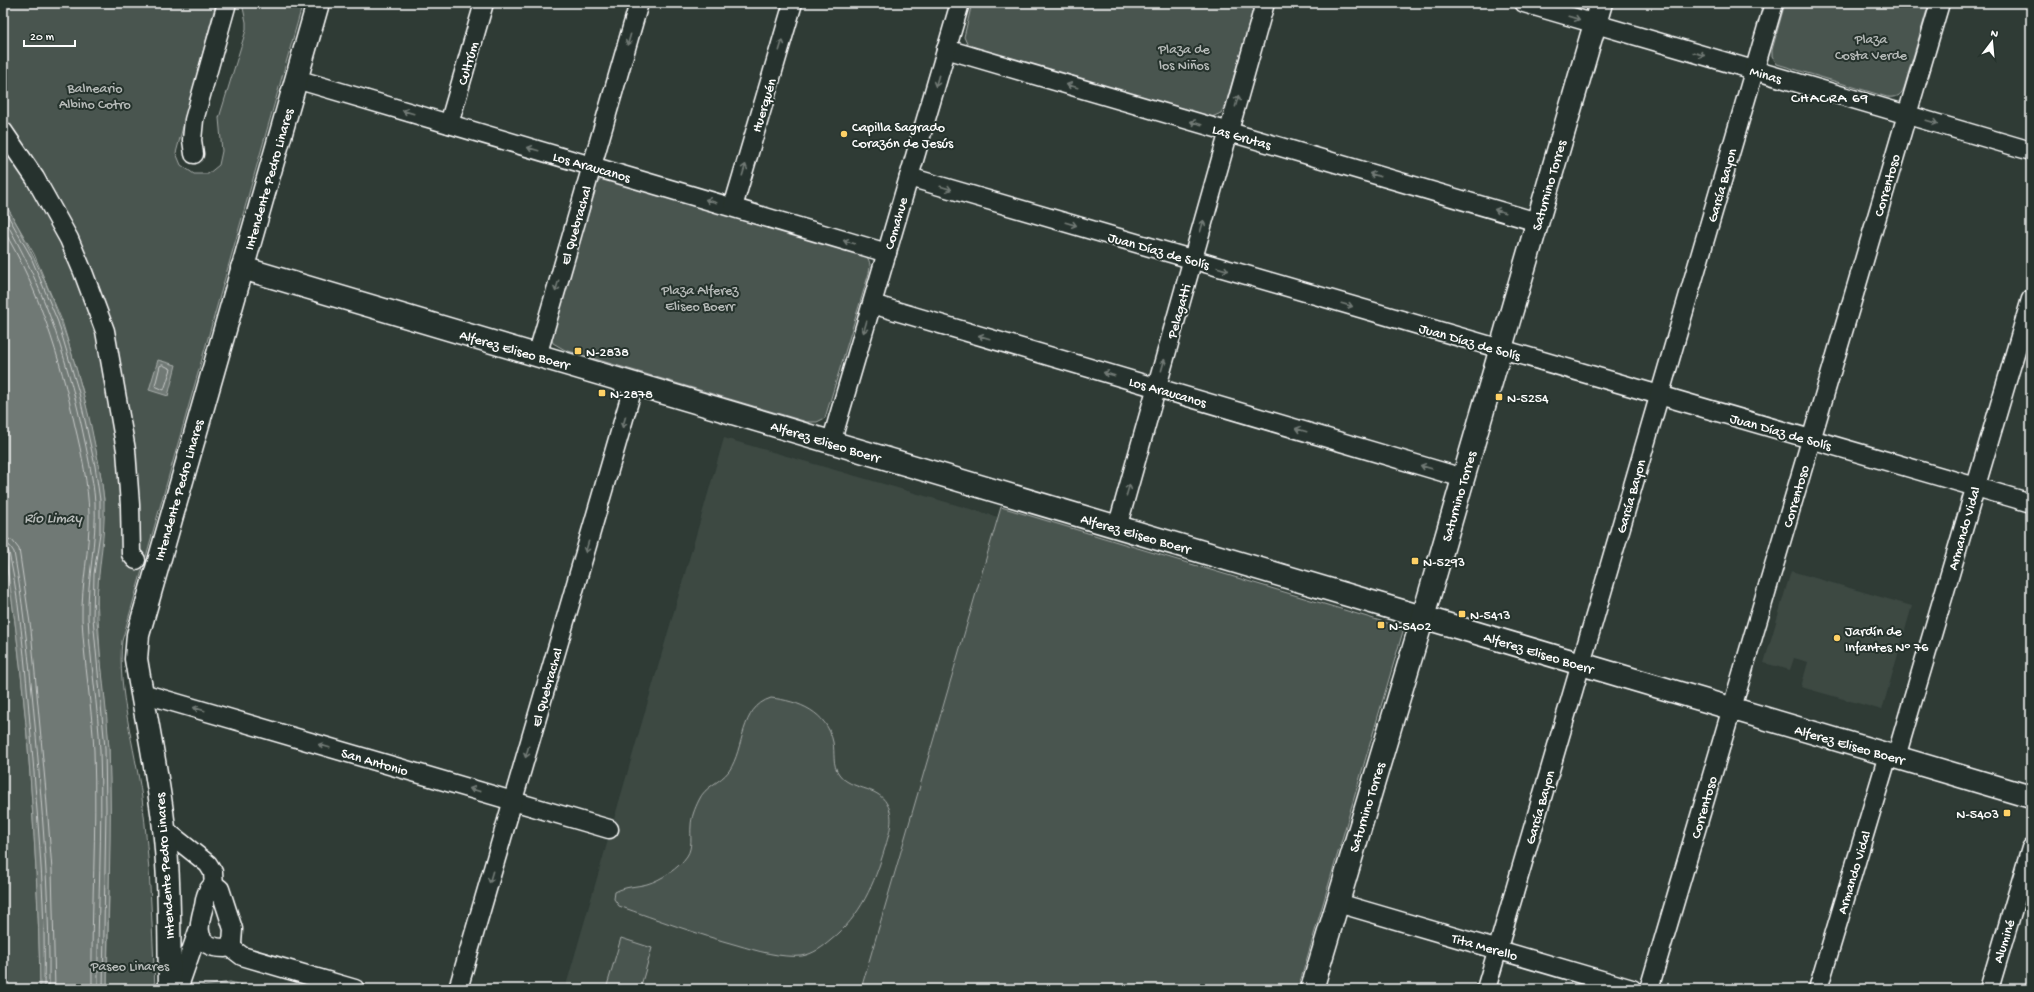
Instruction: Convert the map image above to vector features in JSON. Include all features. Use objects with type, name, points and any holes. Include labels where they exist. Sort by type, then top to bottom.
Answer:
[{"type":"street","points":[[194,154],[192,140],[194,120],[227,3]]},
{"type":"street","name":"Intendente Pedro Linares","points":[[170,989],[168,894],[164,829],[158,781],[136,659],[140,623],[318,3]]},
{"type":"street","name":"Cultrúm","points":[[449,124],[484,3]]},
{"type":"street","name":"El Quebrachal","points":[[537,356],[639,3]]},
{"type":"street","name":"Huerquén","points":[[733,207],[793,3]]},
{"type":"street","name":"Comahue","points":[[831,443],[960,3]]},
{"type":"street","name":"Pelagatti","points":[[1117,528],[1265,3]]},
{"type":"street","name":"Minas","points":[[1524,3],[2031,151]]},
{"type":"street","name":"Saturnino Torres","points":[[1312,989],[1423,617],[1600,3]]},
{"type":"street","name":"García Bayon","points":[[1486,989],[1774,3]]},
{"type":"street","name":"Correntoso","points":[[1649,989],[1940,3]]},
{"type":"street","name":"Las Grutas","points":[[946,49],[1537,222]]},
{"type":"street","name":"Los Araucanos","points":[[296,79],[887,253]]},
{"type":"street","points":[[3,131],[35,178],[66,233],[84,272],[104,331],[126,450],[130,505],[131,554],[136,560]]},
{"type":"street","name":"Juan Díaz de Solís","points":[[909,177],[1500,350],[2031,503]]},
{"type":"street","name":"Alferez Eliseo Boerr","points":[[242,268],[1117,528],[2031,797]]},
{"type":"street","name":"Armando Vidal","points":[[1818,989],[1976,487],[2031,299]]},
{"type":"street","name":"Los Araucanos","points":[[872,304],[1463,478]]},
{"type":"street","name":"El Quebrachal","points":[[458,989],[634,384]]},
{"type":"street","name":"San Antonio","points":[[142,693],[609,829]]},
{"type":"street","points":[[164,829],[208,864],[213,872],[214,886]]},
{"type":"street","name":"Aluminé","points":[[1989,989],[2031,848]]},
{"type":"street","points":[[178,989],[198,931],[199,922],[208,892],[210,887],[214,886]]},
{"type":"street","points":[[198,931],[203,940],[220,948],[229,946],[233,939],[233,928],[220,889],[214,886]]},
{"type":"street","name":"Tita Merello","points":[[1338,903],[1632,989]]},
{"type":"street","points":[[229,946],[242,956],[355,989]]},
{"type":"shaded area","points":[[724,438],[998,517],[861,989],[565,989]]},
{"type":"shaded area","name":"Jardín de Infantes N° 76","points":[[1791,571],[1912,606],[1882,710],[1801,687],[1808,662],[1794,658],[1790,670],[1764,663]]},
{"type":"green space","name":"Balneario Albino Cotro","points":[[3,3],[216,3],[176,153],[181,165],[194,174],[208,174],[219,165],[222,151],[219,118],[246,30],[242,3],[303,3],[122,641],[121,660],[124,699],[139,779],[145,822],[155,989],[107,989],[109,748],[100,652],[97,597],[104,499],[99,465],[83,392],[62,321],[34,254],[3,200]]},
{"type":"green space","name":"Plaza de los Niños","points":[[972,3],[1255,3],[1226,103],[1221,113],[1212,117],[974,49],[968,46],[964,37]]},
{"type":"green space","name":"Plaza Costa Verde","points":[[1785,3],[1929,3],[1904,88],[1900,95],[1896,97],[1887,97],[1777,64],[1772,56],[1772,50]]},
{"type":"green space","name":"Plaza Alferez Eliseo Boerr","points":[[604,178],[864,254],[868,258],[870,262],[869,273],[825,418],[817,422],[807,422],[565,350],[553,343],[551,338],[594,187]]},
{"type":"green space","points":[[1001,507],[1404,628],[1298,989],[861,989]]},
{"type":"green space","points":[[3,543],[18,645],[28,747],[39,928],[40,989],[3,989]]},
{"type":"green space","points":[[771,698],[801,705],[818,716],[825,723],[830,732],[833,742],[835,767],[839,774],[850,783],[871,791],[883,798],[891,814],[890,831],[881,861],[871,887],[858,910],[851,921],[828,943],[814,952],[802,956],[769,954],[753,950],[663,922],[619,906],[614,899],[615,892],[658,880],[675,869],[684,860],[690,849],[692,820],[699,800],[705,791],[729,771],[734,762],[748,719],[753,710],[761,703]]},
{"type":"green space","points":[[621,938],[652,948],[640,989],[606,989]]},
{"type":"green space","points":[[230,982],[257,989],[197,989],[198,987]]},
{"type":"water","name":"Río Limay","points":[[3,200],[33,255],[66,337],[84,395],[102,483],[104,517],[97,620],[108,733],[110,779],[107,989],[40,989],[39,928],[28,747],[18,645],[3,543]]},
{"type":"water","points":[[158,360],[176,365],[168,396],[149,390]]},
{"type":"place","name":"Capilla Sagrado Corazón de Jesús","points":[[844,134]]},
{"type":"place","name":"N-2838","points":[[578,351]]},
{"type":"place","name":"N-2878","points":[[602,393]]},
{"type":"place","name":"N-5254","points":[[1499,397]]},
{"type":"place","name":"N-5293","points":[[1415,561]]},
{"type":"place","name":"N-5413","points":[[1462,614]]},
{"type":"place","name":"N-5402","points":[[1381,625]]},
{"type":"place","name":"Jardín de Infantes N° 76","points":[[1837,638]]},
{"type":"place","name":"N-5403","points":[[2007,813]]},
{"type":"district","name":"CHACRA 69","points":[[1830,97]]},
{"type":"park label","name":"Paseo Linares","points":[[130,965]]}]
